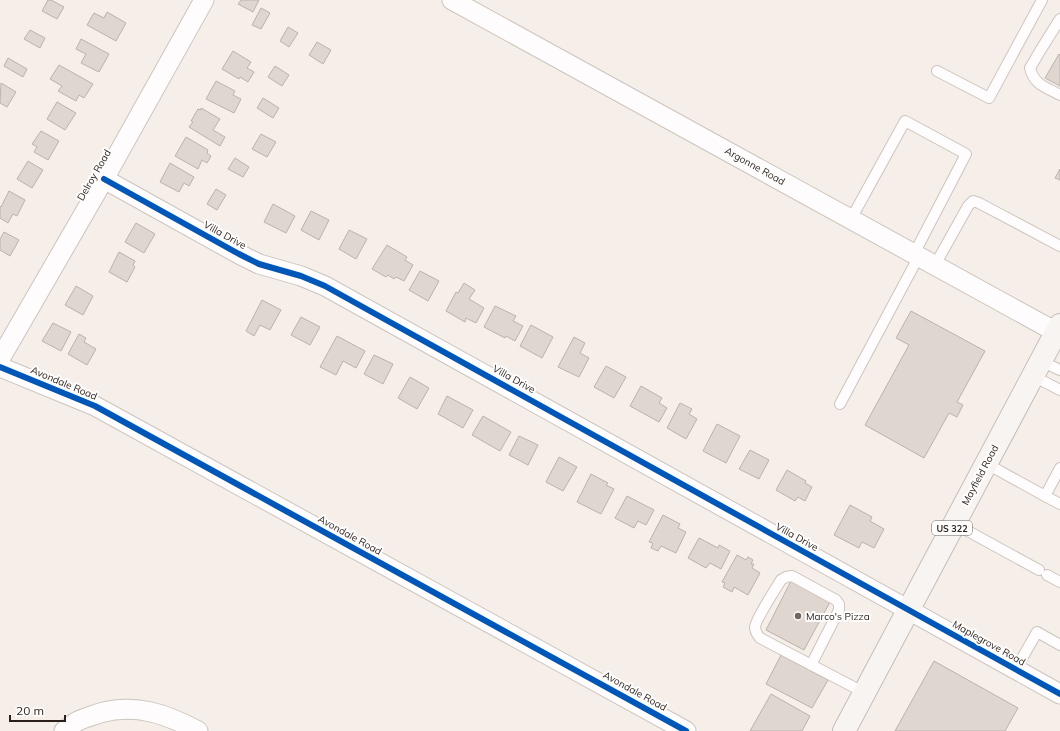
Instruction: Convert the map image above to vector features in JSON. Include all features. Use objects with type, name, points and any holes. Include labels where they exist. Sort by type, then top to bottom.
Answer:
[{"type":"main road","name":"Mayfield Road","points":[[844,731],[987,464],[1045,369],[1058,329]]},
{"type":"street","name":"Delroy Road","points":[[0,359],[104,179],[204,0]]},
{"type":"street","name":"Argonne Road","points":[[452,0],[851,219],[1058,329]]},
{"type":"street","name":"Villa Drive","points":[[104,179],[259,264],[301,276],[325,286],[909,610]]},
{"type":"street","name":"Avondale Road","points":[[0,367],[95,406],[686,731]]},
{"type":"street","name":"Maplegrove Road","points":[[909,610],[1060,694]]},
{"type":"street","points":[[64,731],[76,722],[91,716],[119,709],[153,712],[166,716],[198,731]]},
{"type":"lane","points":[[937,71],[989,98],[1042,0]]},
{"type":"lane","points":[[1060,20],[1030,68],[1036,82],[1060,95]]},
{"type":"lane","points":[[840,404],[923,258],[966,154],[905,121],[851,219]]},
{"type":"lane","points":[[923,258],[973,201],[1060,246]]},
{"type":"lane","points":[[1045,369],[1060,390]]},
{"type":"lane","points":[[987,464],[1060,504]]},
{"type":"lane","points":[[1045,496],[1060,468]]},
{"type":"lane","points":[[955,524],[1060,582]]},
{"type":"lane","points":[[811,665],[839,610],[839,604],[836,600],[792,576],[786,577],[781,580],[758,619],[755,626],[756,633],[760,638],[811,665],[865,693]]},
{"type":"lane","points":[[1016,669],[1037,632],[1060,645]]},
{"type":"building","points":[[48,0],[51,0],[64,7],[57,19],[42,11]]},
{"type":"building","points":[[241,0],[259,0],[253,12],[238,4]]},
{"type":"building","points":[[261,8],[270,13],[261,29],[252,25]]},
{"type":"building","points":[[107,12],[126,23],[116,41],[87,25],[94,13],[104,18]]},
{"type":"building","points":[[288,27],[298,33],[289,47],[280,41]]},
{"type":"building","points":[[30,30],[45,38],[40,48],[24,39]]},
{"type":"building","points":[[81,39],[109,54],[99,72],[81,63],[86,54],[76,49]]},
{"type":"building","points":[[317,42],[331,50],[323,64],[309,55]]},
{"type":"building","points":[[233,51],[251,62],[247,68],[254,72],[248,82],[240,77],[239,79],[222,69]]},
{"type":"building","points":[[1059,54],[1060,55],[1060,86],[1045,78]]},
{"type":"building","points":[[8,58],[27,69],[23,77],[4,66]]},
{"type":"building","points":[[59,65],[93,84],[84,98],[79,95],[76,101],[58,91],[62,86],[50,79]]},
{"type":"building","points":[[275,66],[289,75],[282,86],[268,77]]},
{"type":"building","points":[[216,81],[235,91],[233,95],[241,99],[234,113],[206,99]]},
{"type":"building","points":[[1,83],[16,92],[7,107],[0,103]]},
{"type":"building","points":[[263,98],[279,108],[273,118],[257,108]]},
{"type":"building","points":[[57,102],[76,113],[65,130],[47,119]]},
{"type":"building","points":[[201,108],[220,119],[213,130],[225,137],[220,146],[189,127],[193,122],[191,121],[198,109],[201,110]]},
{"type":"building","points":[[41,131],[59,141],[48,160],[34,152],[37,147],[32,144]]},
{"type":"building","points":[[261,134],[276,142],[267,157],[252,149]]},
{"type":"building","points":[[186,137],[208,150],[207,153],[211,156],[207,163],[202,160],[198,169],[175,156]]},
{"type":"building","points":[[235,158],[249,167],[243,177],[228,169]]},
{"type":"building","points":[[28,161],[43,170],[32,188],[17,179]]},
{"type":"building","points":[[170,163],[194,177],[189,186],[184,183],[179,192],[160,182]]},
{"type":"building","points":[[1060,169],[1060,180],[1055,178]]},
{"type":"building","points":[[216,189],[226,195],[217,210],[207,204]]},
{"type":"building","points":[[9,191],[25,200],[17,216],[13,214],[8,223],[0,218],[0,206],[1,207]]},
{"type":"building","points":[[273,204],[295,216],[286,233],[264,222]]},
{"type":"building","points":[[311,211],[329,220],[319,240],[301,230]]},
{"type":"building","points":[[136,223],[155,234],[144,253],[125,242]]},
{"type":"building","points":[[349,230],[367,239],[356,259],[339,249]]},
{"type":"building","points":[[4,232],[19,240],[10,256],[0,250],[0,239]]},
{"type":"building","points":[[387,245],[407,257],[405,260],[413,265],[404,281],[396,277],[394,279],[388,275],[386,277],[372,269]]},
{"type":"building","points":[[119,252],[135,261],[133,265],[135,267],[127,282],[109,272]]},
{"type":"building","points":[[420,271],[439,281],[428,301],[409,290]]},
{"type":"building","points":[[464,283],[475,290],[469,299],[484,308],[476,323],[466,318],[465,322],[446,311],[456,292],[458,293]]},
{"type":"building","points":[[76,286],[93,296],[83,315],[65,305]]},
{"type":"building","points":[[262,300],[281,310],[270,330],[260,325],[254,336],[246,331]]},
{"type":"building","points":[[495,306],[516,316],[513,321],[523,326],[515,341],[506,336],[505,338],[484,327]]},
{"type":"building","points":[[911,311],[985,351],[957,402],[963,405],[957,417],[949,413],[924,458],[865,425],[909,345],[896,338]]},
{"type":"building","points":[[301,317],[320,327],[310,345],[291,335]]},
{"type":"building","points":[[53,323],[71,332],[61,351],[42,341]]},
{"type":"building","points":[[531,325],[553,337],[542,358],[520,346]]},
{"type":"building","points":[[79,334],[86,338],[84,342],[96,349],[87,365],[68,354]]},
{"type":"building","points":[[337,336],[365,351],[356,368],[343,361],[336,375],[320,367]]},
{"type":"building","points":[[574,337],[585,343],[580,353],[589,358],[579,377],[558,367]]},
{"type":"building","points":[[374,355],[393,364],[383,384],[364,374]]},
{"type":"building","points":[[606,366],[626,377],[614,398],[594,387]]},
{"type":"building","points":[[410,377],[429,388],[417,409],[398,398]]},
{"type":"building","points":[[641,386],[662,398],[659,403],[667,408],[659,422],[630,406]]},
{"type":"building","points":[[447,396],[473,410],[463,428],[438,414]]},
{"type":"building","points":[[680,403],[692,409],[689,414],[697,419],[686,439],[667,428]]},
{"type":"building","points":[[483,416],[511,432],[500,451],[472,435]]},
{"type":"building","points":[[717,424],[740,436],[726,463],[703,451]]},
{"type":"building","points":[[519,436],[538,445],[528,465],[509,455]]},
{"type":"building","points":[[750,450],[769,460],[759,479],[739,469]]},
{"type":"building","points":[[559,457],[577,467],[563,491],[546,482]]},
{"type":"building","points":[[787,470],[806,481],[805,483],[812,487],[805,501],[798,497],[795,501],[776,490]]},
{"type":"building","points":[[591,474],[608,483],[606,485],[614,489],[601,514],[577,502]]},
{"type":"building","points":[[627,496],[654,510],[646,525],[638,521],[634,528],[615,518]]},
{"type":"building","points":[[850,505],[872,517],[870,521],[884,529],[874,548],[862,542],[859,548],[834,535]]},
{"type":"building","points":[[663,515],[680,524],[678,528],[686,532],[676,553],[661,546],[658,551],[651,548],[653,543],[649,542]]},
{"type":"building","points":[[699,538],[718,548],[719,545],[730,551],[721,569],[710,563],[706,568],[688,558]]},
{"type":"building","points":[[737,555],[746,560],[748,557],[753,560],[751,564],[754,564],[752,568],[760,573],[748,595],[734,587],[732,592],[723,587],[725,583],[722,582]]},
{"type":"building","name":"Marco's Pizza","points":[[791,581],[830,602],[804,650],[766,630]]},
{"type":"building","points":[[781,655],[828,680],[812,708],[766,684]]},
{"type":"building","points":[[934,661],[1018,708],[1005,731],[895,731]]},
{"type":"building","points":[[771,694],[810,716],[802,731],[750,731]]},
{"type":"cycle path","points":[[104,179],[259,264],[301,276],[325,286],[1060,694]]},
{"type":"cycle path","points":[[0,367],[95,406],[686,731]]},
{"type":"place","name":"Marco's Pizza","points":[[798,616]]}]
